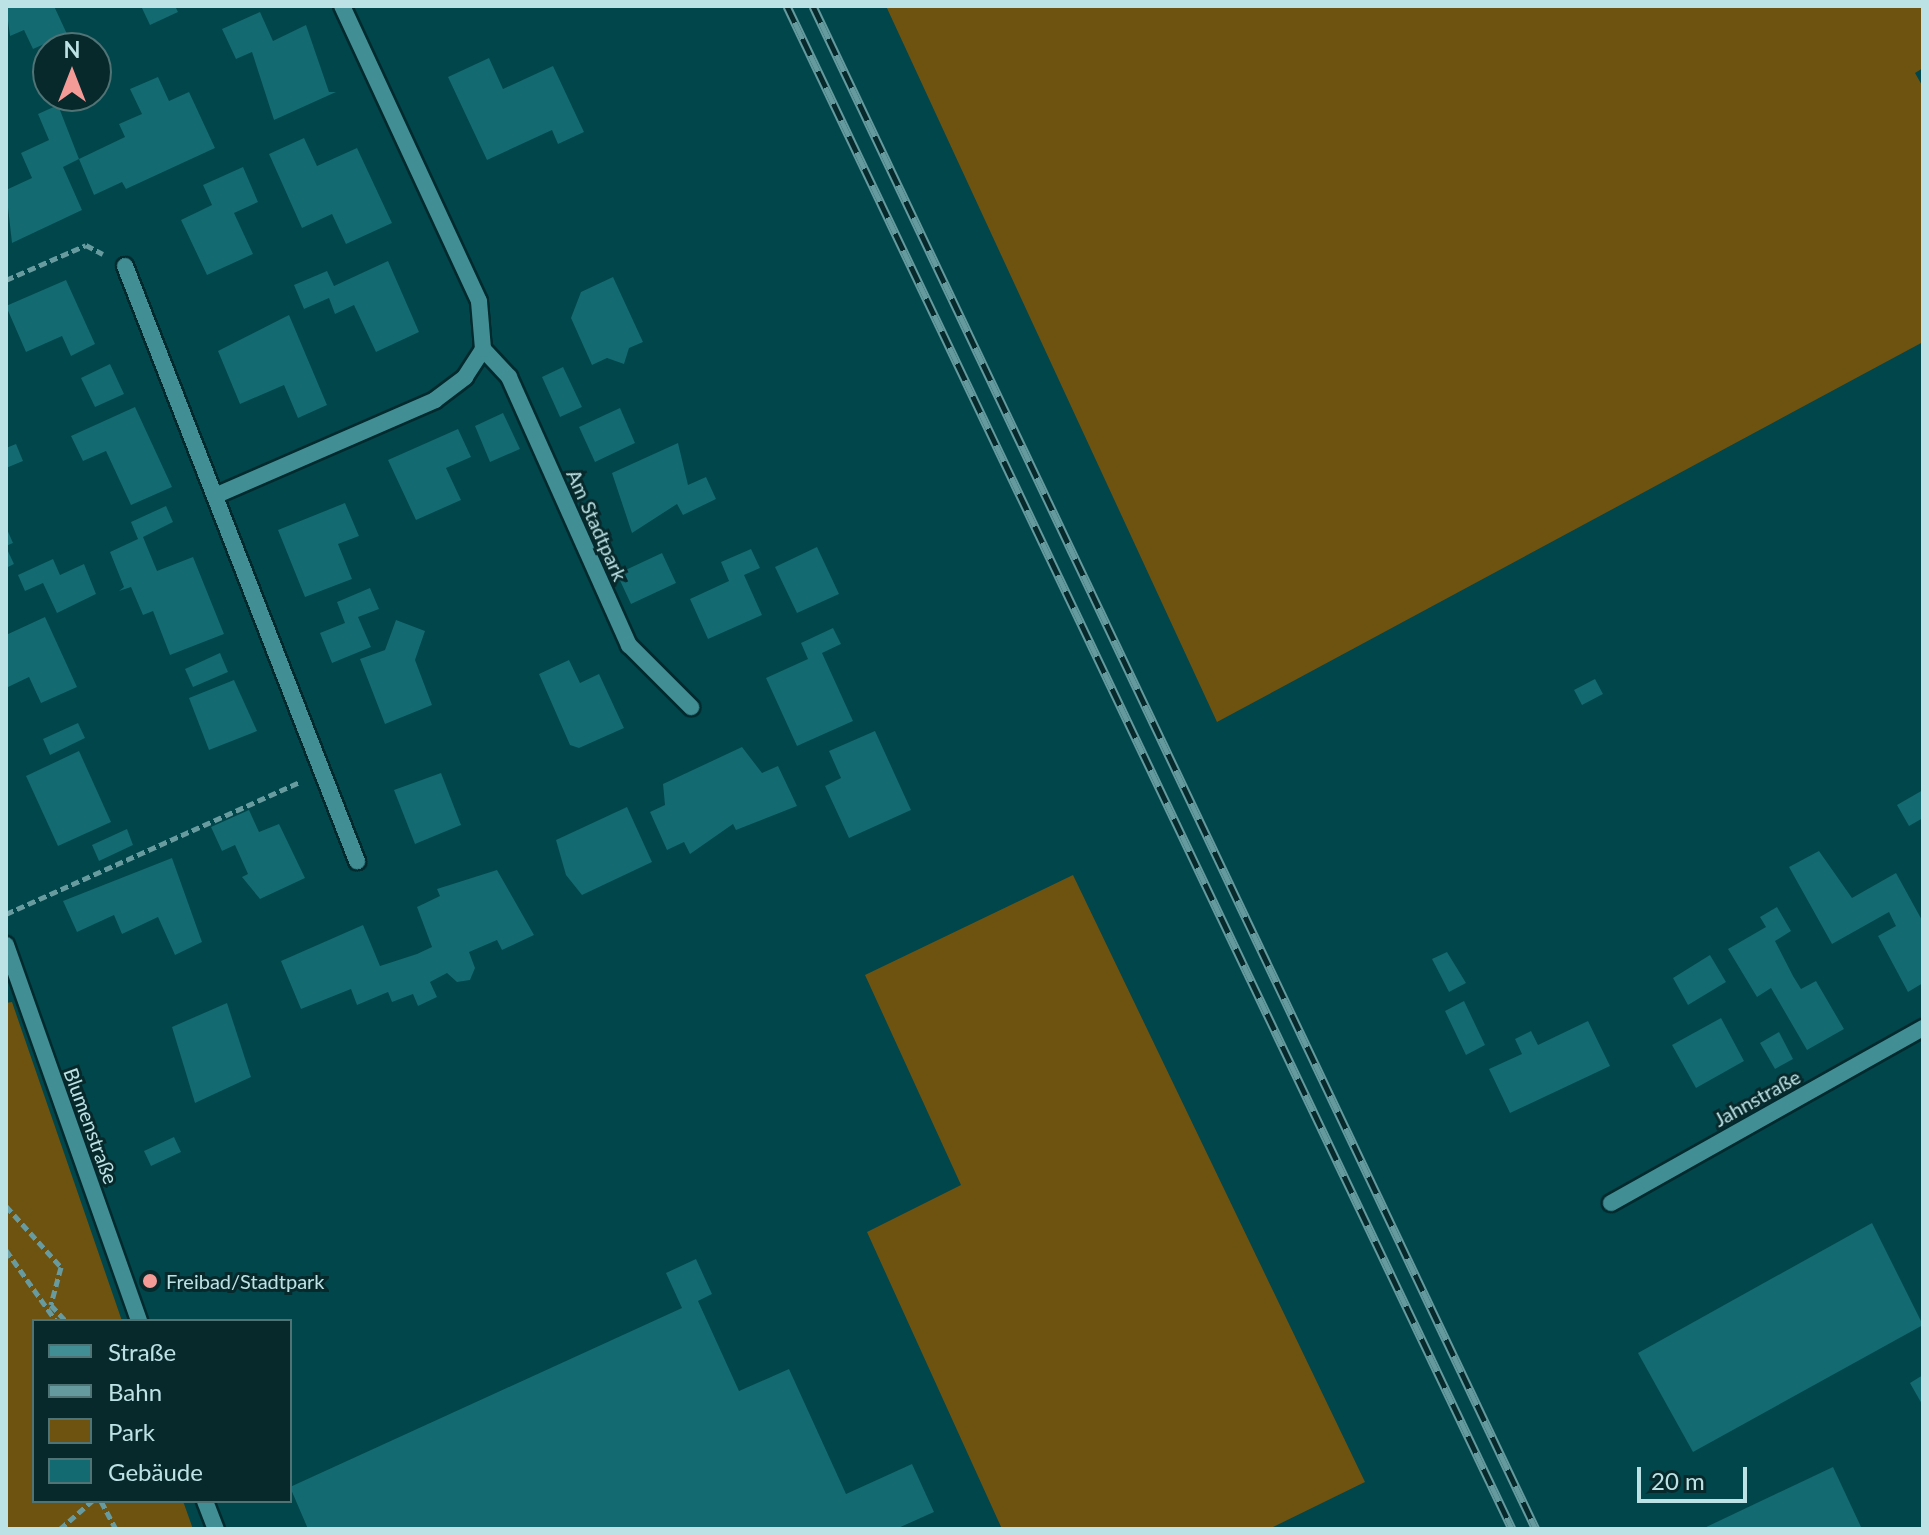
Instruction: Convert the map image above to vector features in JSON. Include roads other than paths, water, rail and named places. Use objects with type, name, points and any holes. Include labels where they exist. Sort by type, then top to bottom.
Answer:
[{"type":"street","points":[[217,495],[435,400],[465,377],[483,349],[479,301],[342,6]]},
{"type":"street","points":[[125,266],[217,495],[357,861]]},
{"type":"street","name":"Am Stadtpark","points":[[483,349],[509,377],[629,645],[691,707]]},
{"type":"street","name":"Blumenstraße","points":[[6,945],[138,1319]]},
{"type":"street","name":"Jahnstraße","points":[[1611,1203],[1923,1028]]},
{"type":"street","points":[[206,1503],[216,1529]]},
{"type":"railway","points":[[787,6],[1512,1529]]},
{"type":"railway","points":[[813,6],[1536,1529]]},
{"type":"place","name":"Freibad/Stadtpark","points":[[150,1281]]}]
